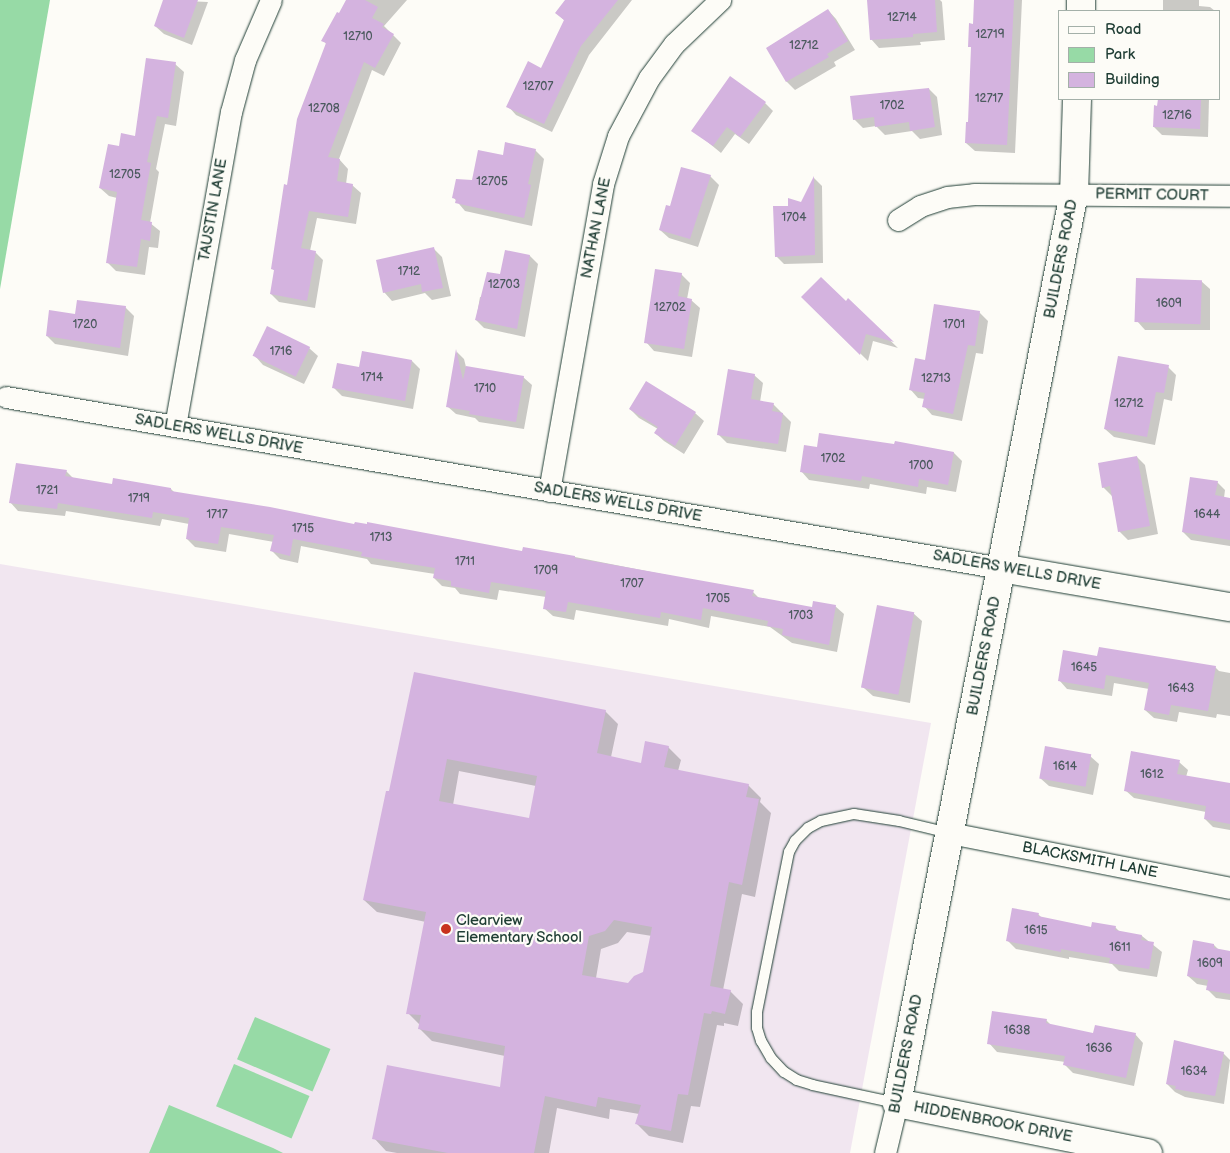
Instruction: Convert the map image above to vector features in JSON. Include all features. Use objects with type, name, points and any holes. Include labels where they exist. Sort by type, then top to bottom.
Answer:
[{"type":"street","name":"TAUSTIN LANE","points":[[176,426],[231,112],[245,60],[271,0]]},
{"type":"street","name":"NATHAN LANE","points":[[549,491],[603,184],[618,136],[649,78],[674,44],[720,0]]},
{"type":"street","name":"BUILDERS ROAD","points":[[885,1153],[897,1103],[1074,193],[1077,100]]},
{"type":"street","name":"PERMIT COURT","points":[[898,220],[920,206],[947,196],[1074,193],[1230,196]]},
{"type":"street","name":"SADLERS WELLS DRIVE","points":[[6,397],[1230,607]]},
{"type":"street","name":"BLACKSMITH LANE","points":[[950,833],[1230,888]]},
{"type":"street","name":"HIDDENBROOK DRIVE","points":[[897,1103],[1148,1153]]},
{"type":"lane","points":[[897,1103],[813,1085],[797,1080],[784,1072],[771,1058],[761,1042],[757,1028],[756,1012],[789,852],[795,841],[808,828],[822,821],[854,814],[899,821],[950,833]]},
{"type":"shaded area","name":"Clearview Elementary School","points":[[0,564],[931,723],[850,1153],[0,1153]]},
{"type":"green space","points":[[0,0],[50,0],[0,289]]},
{"type":"green space","points":[[255,1017],[330,1049],[313,1091],[237,1059]]},
{"type":"green space","points":[[234,1064],[309,1096],[292,1138],[216,1106]]},
{"type":"green space","points":[[169,1105],[273,1148],[283,1153],[149,1153]]},
{"type":"building","points":[[163,0],[198,0],[184,38],[154,26]]},
{"type":"building","points":[[346,0],[365,0],[378,7],[372,18],[384,24],[382,27],[394,34],[375,68],[364,62],[328,157],[340,159],[337,181],[353,184],[348,217],[309,211],[301,248],[316,251],[307,301],[270,294],[274,270],[271,269],[284,184],[287,185],[297,119],[326,43],[321,41]]},
{"type":"building","points":[[565,0],[618,0],[581,46],[544,124],[506,107],[528,61],[541,68],[564,20],[555,13]]},
{"type":"building","points":[[867,0],[935,0],[937,32],[913,34],[913,37],[870,40]]},
{"type":"building","points":[[974,0],[1014,0],[1007,145],[965,143],[966,122],[968,122],[971,47],[968,47],[969,23],[973,24]]},
{"type":"building","points":[[828,9],[848,41],[827,54],[829,57],[786,82],[766,48]]},
{"type":"building","points":[[146,58],[176,62],[168,118],[157,116],[147,162],[151,163],[141,220],[152,222],[150,241],[141,239],[137,267],[106,263],[117,192],[99,188],[108,144],[119,146],[121,133],[135,136]]},
{"type":"building","points":[[730,76],[766,102],[740,137],[727,127],[713,146],[691,131]]},
{"type":"building","points":[[929,88],[935,127],[910,131],[909,122],[875,127],[874,117],[853,120],[850,96]]},
{"type":"building","points":[[1158,100],[1201,100],[1200,129],[1153,127],[1154,105],[1157,106]]},
{"type":"building","points":[[505,142],[536,149],[528,184],[531,185],[524,218],[455,203],[456,199],[452,198],[456,179],[472,180],[478,150],[503,155]]},
{"type":"building","points":[[681,167],[711,175],[690,239],[659,230],[666,205],[670,206]]},
{"type":"building","points":[[814,176],[815,255],[775,257],[773,206],[788,206],[788,198],[801,202]]},
{"type":"building","points":[[434,247],[443,288],[422,292],[421,284],[383,293],[376,260]]},
{"type":"building","points":[[505,250],[530,255],[517,329],[475,320],[487,272],[500,274]]},
{"type":"building","points":[[655,269],[682,273],[678,296],[692,299],[684,349],[644,343]]},
{"type":"building","points":[[821,277],[846,301],[848,298],[894,342],[866,334],[860,355],[801,297]]},
{"type":"building","points":[[1136,278],[1202,280],[1200,324],[1134,322]]},
{"type":"building","points":[[77,300],[126,306],[120,348],[46,336],[49,310],[75,314]]},
{"type":"building","points":[[934,304],[980,311],[975,346],[968,345],[953,414],[922,407],[925,393],[909,390],[915,358],[925,360]]},
{"type":"building","points":[[267,326],[310,347],[296,377],[253,356]]},
{"type":"building","points":[[456,349],[463,380],[466,366],[524,376],[516,422],[469,414],[470,411],[446,407]]},
{"type":"building","points":[[362,351],[412,360],[405,401],[332,388],[337,363],[359,367]]},
{"type":"building","points":[[1118,356],[1169,365],[1164,393],[1156,392],[1147,437],[1104,429]]},
{"type":"building","points":[[728,369],[755,374],[751,399],[774,403],[772,411],[783,413],[778,444],[717,435]]},
{"type":"building","points":[[646,381],[696,412],[675,446],[654,433],[658,427],[629,409]]},
{"type":"building","points":[[819,433],[894,444],[895,441],[954,452],[948,485],[919,479],[918,487],[862,476],[861,481],[800,472],[804,445],[817,447]]},
{"type":"building","points":[[1137,456],[1150,526],[1118,532],[1110,486],[1102,488],[1098,463]]},
{"type":"building","points":[[16,463],[67,470],[65,476],[112,484],[113,478],[171,488],[171,491],[270,507],[354,524],[355,522],[367,524],[367,522],[522,551],[523,547],[575,556],[575,558],[754,590],[752,596],[812,607],[813,601],[836,605],[829,645],[782,635],[783,629],[767,626],[768,621],[703,608],[701,620],[661,612],[660,618],[568,602],[566,612],[543,609],[546,591],[491,582],[489,593],[451,586],[451,581],[433,578],[435,568],[361,556],[362,552],[293,539],[290,556],[270,551],[274,535],[221,527],[218,544],[186,539],[189,518],[153,512],[152,518],[58,503],[57,509],[9,503]]},
{"type":"building","points":[[1190,477],[1218,481],[1215,495],[1230,498],[1230,540],[1182,532]]},
{"type":"building","points":[[877,605],[914,612],[898,695],[861,687]]},
{"type":"building","points":[[1099,647],[1216,666],[1208,711],[1171,705],[1169,715],[1144,710],[1149,683],[1106,675],[1104,689],[1058,681],[1063,650],[1097,656]]},
{"type":"building","points":[[414,672],[606,710],[597,753],[641,763],[645,741],[669,746],[664,767],[749,784],[746,797],[759,799],[742,885],[729,882],[710,986],[731,990],[725,1014],[712,1011],[711,1014],[704,1013],[688,1095],[678,1094],[671,1131],[635,1124],[641,1105],[598,1097],[596,1107],[545,1096],[534,1153],[448,1153],[372,1139],[387,1065],[500,1087],[505,1046],[418,1029],[421,1015],[406,1014],[426,912],[363,900],[386,791],[389,791]],"holes":[[[447,759],[537,776],[529,818],[439,801]],[[614,920],[652,927],[643,972],[634,976],[628,983],[582,975],[589,936],[605,931]]]},
{"type":"building","points":[[1045,746],[1091,754],[1086,787],[1039,778]]},
{"type":"building","points":[[1131,751],[1180,760],[1177,774],[1230,783],[1230,824],[1204,819],[1206,806],[1124,791]]},
{"type":"building","points":[[1012,908],[1039,913],[1038,916],[1091,927],[1092,922],[1116,926],[1115,930],[1142,935],[1141,940],[1154,942],[1149,969],[1109,963],[1110,958],[1061,949],[1061,952],[1006,941]]},
{"type":"building","points":[[1193,940],[1214,944],[1214,948],[1230,951],[1230,994],[1206,990],[1208,980],[1187,976]]},
{"type":"building","points":[[992,1011],[1047,1019],[1046,1023],[1093,1033],[1095,1025],[1136,1033],[1126,1078],[1063,1065],[1065,1056],[987,1044]]},
{"type":"building","points":[[1174,1040],[1224,1052],[1215,1096],[1175,1089],[1176,1086],[1166,1084]]},
{"type":"place","name":"Clearview Elementary School","points":[[446,929]]}]
